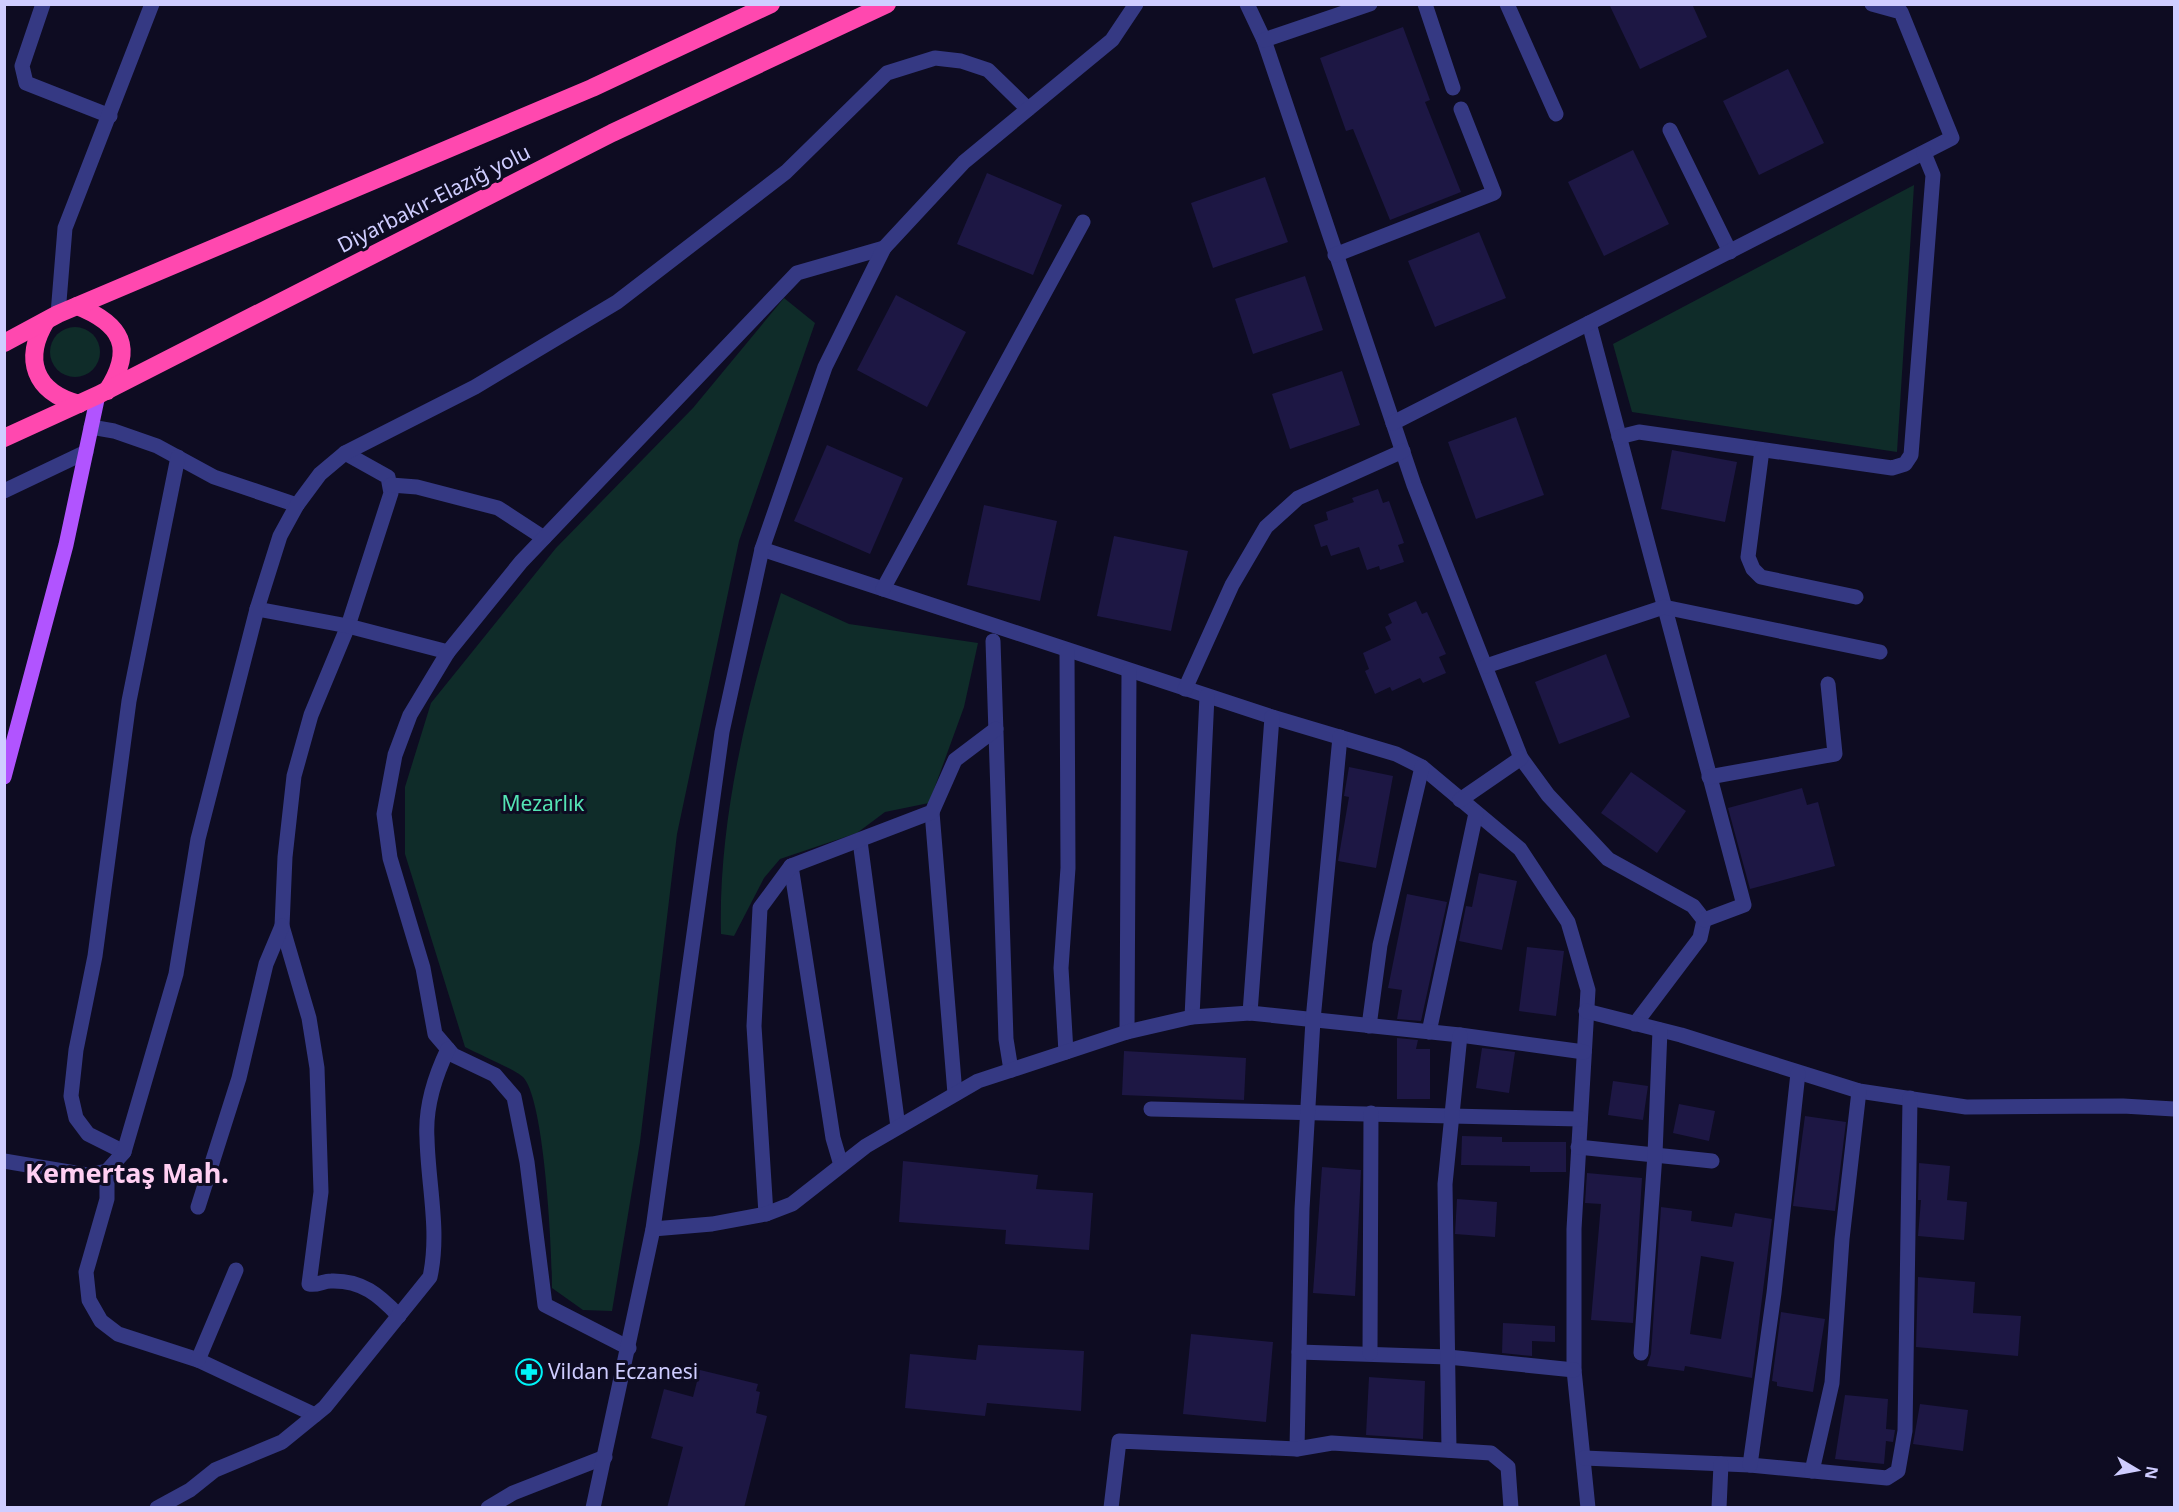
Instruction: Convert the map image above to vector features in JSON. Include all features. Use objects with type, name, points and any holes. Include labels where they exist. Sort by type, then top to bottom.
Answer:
[{"type":"highway","name":"Diyarbakır-Elazığ yolu","points":[[4,343],[77,306],[592,88],[771,4]]},
{"type":"highway","name":"Diyarbakır-Elazığ yolu","points":[[4,438],[102,393],[612,134],[887,4]]},
{"type":"highway","points":[[77,306],[99,314],[110,322],[118,334],[122,362],[102,393]]},
{"type":"highway","points":[[52,317],[35,344],[35,368],[42,382],[53,392],[65,400],[79,404]]},
{"type":"main road","points":[[4,777],[66,545],[91,428],[102,393]]},
{"type":"street","points":[[43,4],[22,66],[23,78],[30,87],[110,116]]},
{"type":"street","points":[[52,317],[65,228],[152,4]]},
{"type":"street","points":[[593,1508],[653,1229],[722,732],[762,549],[825,367],[884,248],[964,162],[1112,40],[1136,4]]},
{"type":"street","points":[[1247,4],[1264,40],[1403,451],[1521,758],[1548,795],[1608,859],[1693,906],[1704,920],[1701,938],[1635,1024]]},
{"type":"street","points":[[1264,40],[1370,4]]},
{"type":"street","points":[[1425,4],[1453,88]]},
{"type":"street","points":[[1507,4],[1556,114]]},
{"type":"street","points":[[1393,423],[1952,138],[1901,12],[1872,4]]},
{"type":"street","points":[[4,1161],[87,1175],[107,1171],[124,1152],[176,974],[198,839],[257,609],[280,536],[297,505],[320,474],[345,453],[475,387],[617,302],[786,172],[887,74],[934,58],[961,61],[988,70],[1028,109]]},
{"type":"street","points":[[1335,255],[1494,194],[1461,109]]},
{"type":"street","points":[[1670,130],[1730,252]]},
{"type":"street","points":[[1619,437],[1639,432],[1892,468],[1905,464],[1911,455],[1934,175],[1924,153]]},
{"type":"street","points":[[883,589],[1083,222]]},
{"type":"street","points":[[629,1348],[545,1305],[527,1162],[514,1097],[495,1075],[453,1055],[435,1034],[423,968],[390,858],[384,814],[395,755],[410,715],[448,652],[521,562],[797,273],[884,248]]},
{"type":"street","points":[[1589,323],[1743,905],[1704,920]]},
{"type":"street","points":[[91,428],[136,438],[214,477],[297,505]]},
{"type":"street","points":[[1762,450],[1748,557],[1753,569],[1761,577],[1856,597]]},
{"type":"street","points":[[1185,689],[1232,585],[1266,527],[1298,498],[1403,451]]},
{"type":"street","points":[[4,491],[86,452]]},
{"type":"street","points":[[345,453],[381,471],[388,477],[391,492],[348,626],[311,715],[294,776],[285,857],[282,926],[309,1018],[317,1068],[321,1192],[309,1284],[339,1281],[362,1285],[380,1296],[399,1316]]},
{"type":"street","points":[[124,1152],[88,1134],[76,1118],[71,1096],[76,1050],[96,956],[129,701],[178,457]]},
{"type":"street","points":[[391,485],[417,487],[498,508],[544,538]]},
{"type":"street","points":[[762,549],[1067,651],[1396,754],[1422,767],[1520,849],[1568,922],[1588,990],[1574,1229],[1574,1370],[1587,1508]]},
{"type":"street","points":[[1486,666],[1664,607],[1880,652]]},
{"type":"street","points":[[257,609],[348,626],[448,652]]},
{"type":"street","points":[[993,641],[1006,1040],[1011,1070]]},
{"type":"street","points":[[1066,1052],[1061,968],[1068,868],[1067,651]]},
{"type":"street","points":[[1127,1032],[1129,670]]},
{"type":"street","points":[[1709,777],[1835,754],[1828,684]]},
{"type":"street","points":[[1192,1017],[1207,696]]},
{"type":"street","points":[[1250,1013],[1272,717]]},
{"type":"street","points":[[955,1094],[932,812],[955,760],[996,729]]},
{"type":"street","points":[[1297,1449],[1313,1020],[1340,737]]},
{"type":"street","points":[[1460,800],[1470,790],[1521,758]]},
{"type":"street","points":[[1369,1026],[1380,945],[1422,767]]},
{"type":"street","points":[[766,1214],[754,1026],[760,908],[791,866],[932,812]]},
{"type":"street","points":[[1429,1032],[1476,813]]},
{"type":"street","points":[[860,841],[898,1127]]},
{"type":"street","points":[[791,866],[833,1138],[842,1165]]},
{"type":"street","points":[[198,1208],[239,1078],[266,964],[282,926]]},
{"type":"street","points":[[1586,1011],[1660,1030],[1859,1090],[1966,1107],[2123,1106],[2175,1109]]},
{"type":"street","points":[[653,1229],[712,1224],[766,1214],[792,1204],[866,1146],[978,1081],[1127,1032],[1192,1017],[1250,1013],[1460,1035],[1584,1053]]},
{"type":"street","points":[[1641,1353],[1655,1154],[1660,1030]]},
{"type":"street","points":[[1449,1450],[1445,1184],[1460,1035]]},
{"type":"street","points":[[157,1508],[190,1490],[215,1470],[282,1442],[325,1407],[430,1277],[435,1255],[426,1136],[434,1080],[448,1049]]},
{"type":"street","points":[[1750,1465],[1774,1293],[1798,1072]]},
{"type":"street","points":[[1812,1471],[1832,1383],[1842,1239],[1859,1090]]},
{"type":"street","points":[[1584,1458],[1750,1465],[1887,1478],[1898,1471],[1905,1431],[1910,1098]]},
{"type":"street","points":[[1151,1109],[1580,1119]]},
{"type":"street","points":[[1370,1353],[1371,1113]]},
{"type":"street","points":[[1578,1147],[1712,1161]]},
{"type":"street","points":[[107,1171],[108,1198],[86,1272],[86,1286],[94,1311],[101,1321],[118,1335],[198,1360],[315,1415]]},
{"type":"street","points":[[198,1360],[237,1270]]},
{"type":"street","points":[[1299,1352],[1448,1357],[1574,1370]]},
{"type":"street","points":[[1111,1508],[1119,1441],[1297,1449],[1332,1443],[1491,1453],[1505,1461],[1510,1473],[1511,1508]]},
{"type":"street","points":[[488,1508],[513,1493],[604,1457]]},
{"type":"street","points":[[1719,1508],[1721,1464]]},
{"type":"green space","points":[[1914,185],[1897,452],[1632,412],[1613,344]]},
{"type":"green space","name":"Mezarlık","points":[[784,298],[815,323],[739,541],[677,834],[640,1142],[612,1311],[583,1310],[552,1288],[546,1178],[537,1115],[531,1091],[523,1077],[465,1047],[405,854],[405,787],[431,703],[556,548],[693,408]]},
{"type":"green space","points":[[70,327],[80,327],[93,334],[100,347],[100,357],[93,370],[80,377],[70,377],[61,373],[54,366],[50,357],[50,347],[54,338],[61,331]]},
{"type":"green space","points":[[781,593],[849,624],[978,643],[964,707],[929,803],[885,812],[857,833],[780,859],[764,878],[734,936],[721,934],[724,848],[730,805],[757,676]]},
{"type":"building","points":[[1609,4],[1692,4],[1707,37],[1640,69]]},
{"type":"building","points":[[1403,27],[1430,100],[1425,102],[1461,192],[1390,220],[1353,129],[1346,131],[1320,58]]},
{"type":"building","points":[[1788,69],[1824,143],[1759,175],[1723,101]]},
{"type":"building","points":[[1633,150],[1669,224],[1604,256],[1568,182]]},
{"type":"building","points":[[987,173],[1062,205],[1033,275],[957,244]]},
{"type":"building","points":[[1265,177],[1288,242],[1213,268],[1191,203]]},
{"type":"building","points":[[1479,232],[1506,298],[1435,327],[1408,261]]},
{"type":"building","points":[[1305,276],[1323,330],[1253,354],[1235,299]]},
{"type":"building","points":[[896,295],[966,332],[927,407],[857,370]]},
{"type":"building","points":[[1342,371],[1360,425],[1290,449],[1272,394]]},
{"type":"building","points":[[1516,417],[1544,495],[1476,519],[1448,442]]},
{"type":"building","points":[[827,445],[903,478],[870,554],[794,521]]},
{"type":"building","points":[[1672,450],[1737,462],[1725,522],[1661,509]]},
{"type":"building","points":[[1378,489],[1383,503],[1389,501],[1404,543],[1398,545],[1404,562],[1380,570],[1379,566],[1367,570],[1359,547],[1331,556],[1327,545],[1321,547],[1314,525],[1328,520],[1326,512],[1354,502],[1352,498]]},
{"type":"building","points":[[984,505],[1057,521],[1040,601],[967,585]]},
{"type":"building","points":[[1114,536],[1188,551],[1171,631],[1097,616]]},
{"type":"building","points":[[1416,601],[1422,614],[1427,612],[1446,654],[1439,657],[1446,673],[1423,683],[1420,678],[1392,691],[1390,687],[1375,694],[1365,671],[1369,669],[1363,653],[1391,640],[1385,627],[1392,623],[1388,614]]},
{"type":"building","points":[[1606,654],[1630,717],[1559,744],[1535,682]]},
{"type":"building","points":[[1349,767],[1393,776],[1376,868],[1338,861],[1349,797],[1344,796]]},
{"type":"building","points":[[1631,772],[1686,811],[1657,853],[1601,813]]},
{"type":"building","points":[[1802,788],[1807,805],[1818,802],[1835,866],[1750,889],[1728,808]]},
{"type":"building","points":[[1479,873],[1517,881],[1502,950],[1459,941],[1466,906],[1472,907]]},
{"type":"building","points":[[1407,894],[1447,902],[1421,1021],[1397,1019],[1402,990],[1388,988]]},
{"type":"building","points":[[1527,947],[1564,951],[1556,1016],[1519,1011]]},
{"type":"building","points":[[1397,1038],[1418,1040],[1416,1049],[1430,1049],[1430,1099],[1397,1099]]},
{"type":"building","points":[[1482,1048],[1515,1052],[1509,1093],[1476,1088]]},
{"type":"building","points":[[1124,1051],[1246,1058],[1244,1100],[1122,1095]]},
{"type":"building","points":[[1613,1081],[1648,1086],[1643,1120],[1608,1115]]},
{"type":"building","points":[[1679,1104],[1715,1111],[1709,1141],[1673,1133]]},
{"type":"building","points":[[1805,1116],[1846,1122],[1835,1211],[1793,1206]]},
{"type":"building","points":[[1462,1136],[1502,1137],[1502,1142],[1566,1142],[1566,1172],[1530,1172],[1530,1166],[1461,1165]]},
{"type":"building","points":[[903,1161],[1038,1175],[1036,1189],[1093,1193],[1089,1250],[1005,1244],[1006,1230],[899,1222]]},
{"type":"building","points":[[1919,1163],[1950,1166],[1947,1200],[1967,1202],[1964,1240],[1918,1236],[1921,1200],[1918,1200]]},
{"type":"building","points":[[1322,1167],[1361,1170],[1355,1296],[1313,1293]]},
{"type":"building","points":[[1587,1173],[1642,1178],[1633,1323],[1591,1320],[1601,1204],[1585,1203]]},
{"type":"building","points":[[1457,1199],[1497,1202],[1495,1237],[1455,1234]]},
{"type":"building","points":[[1661,1207],[1692,1211],[1691,1221],[1732,1227],[1735,1213],[1772,1219],[1752,1378],[1685,1366],[1684,1371],[1647,1366],[1651,1354]],"holes":[[[1701,1256],[1734,1262],[1721,1339],[1690,1334]]]},
{"type":"building","points":[[1918,1277],[1975,1282],[1973,1313],[2021,1316],[2018,1356],[1916,1347]]},
{"type":"building","points":[[1781,1312],[1825,1319],[1813,1392],[1777,1386],[1777,1382],[1772,1381]]},
{"type":"building","points":[[1503,1323],[1555,1326],[1555,1342],[1532,1341],[1532,1356],[1502,1353]]},
{"type":"building","points":[[1191,1334],[1273,1342],[1266,1422],[1183,1414]]},
{"type":"building","points":[[978,1345],[1084,1351],[1081,1411],[987,1403],[985,1416],[905,1408],[910,1354],[976,1360]]},
{"type":"building","points":[[700,1370],[758,1384],[756,1391],[760,1392],[756,1413],[767,1416],[744,1508],[667,1508],[683,1447],[651,1438],[664,1389],[693,1397]]},
{"type":"building","points":[[1369,1377],[1425,1381],[1423,1439],[1366,1435]]},
{"type":"building","points":[[1845,1395],[1888,1399],[1886,1429],[1895,1430],[1893,1442],[1886,1441],[1884,1464],[1835,1459]]},
{"type":"building","points":[[1920,1404],[1968,1410],[1963,1451],[1913,1444]]},
{"type":"place","name":"Vildan Eczanesi","points":[[529,1372]]},
{"type":"district","name":"Kemertaş Mah.","points":[[127,1174]]}]
